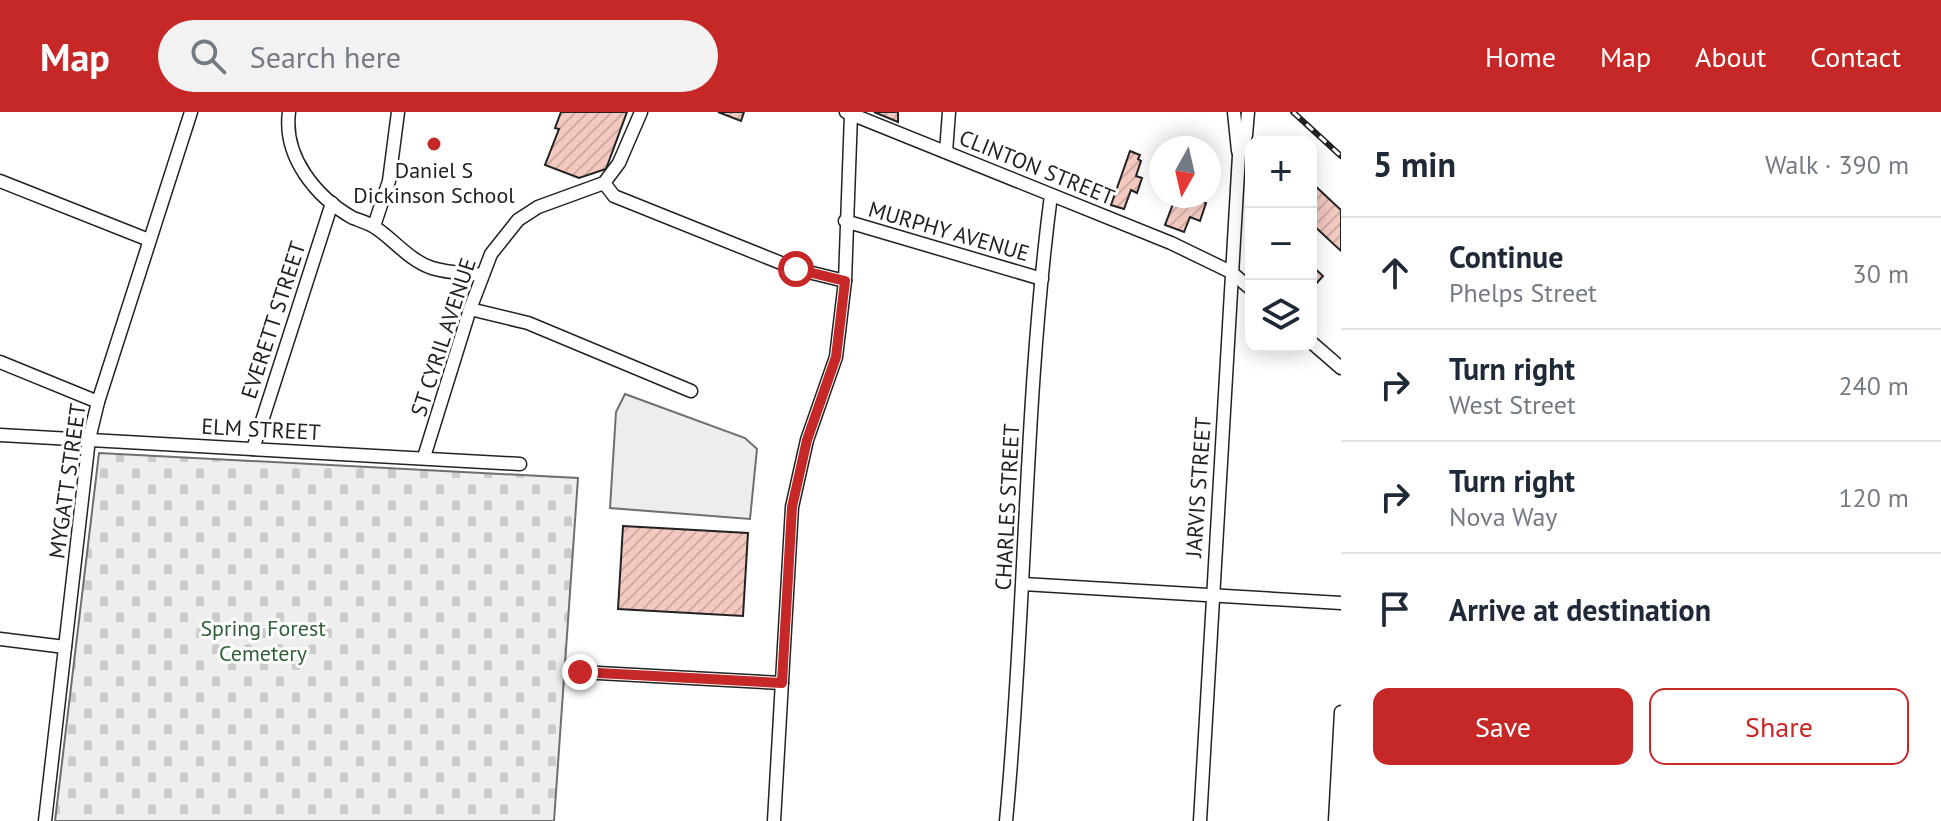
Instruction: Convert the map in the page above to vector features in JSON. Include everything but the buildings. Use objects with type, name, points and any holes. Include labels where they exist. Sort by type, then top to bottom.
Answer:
[{"type":"street","name":"MYGATT STREET","points":[[45,821],[89,439],[98,402],[191,112]]},
{"type":"street","points":[[289,112],[291,147],[297,163],[313,185],[332,203],[374,226],[420,262],[448,271],[481,275]]},
{"type":"street","points":[[374,226],[389,181],[398,112]]},
{"type":"street","points":[[641,112],[619,163],[604,183],[618,198],[796,269],[845,281]]},
{"type":"street","points":[[946,152],[949,112]]},
{"type":"street","name":"JARVIS STREET","points":[[1200,821],[1239,155],[1234,112]]},
{"type":"street","name":"JARVIS STREET","points":[[1239,155],[1246,135],[1248,112]]},
{"type":"street","points":[[774,821],[792,507],[807,440],[836,357],[845,281],[848,113]]},
{"type":"street","name":"CLINTON STREET","points":[[848,113],[1171,243],[1231,272],[1245,284]]},
{"type":"street","points":[[0,181],[149,240]]},
{"type":"street","name":"ST CYRIL AVENUE","points":[[424,457],[481,275],[491,254],[518,220],[538,207],[604,183]]},
{"type":"street","name":"CHARLES STREET","points":[[1006,821],[1016,713],[1023,534],[1051,195]]},
{"type":"street","name":"EVERETT STREET","points":[[253,449],[332,203]]},
{"type":"street","name":"MURPHY AVENUE","points":[[845,221],[1042,279]]},
{"type":"street","points":[[470,309],[528,323],[691,391]]},
{"type":"street","points":[[1317,347],[1341,368]]},
{"type":"street","points":[[0,362],[98,402]]},
{"type":"street","name":"ELM STREET","points":[[0,435],[520,464]]},
{"type":"street","points":[[1023,584],[1341,603]]},
{"type":"street","points":[[0,639],[65,647]]},
{"type":"street","points":[[580,672],[782,683]]},
{"type":"street","points":[[1335,821],[1341,712]]},
{"type":"green space","name":"Spring Forest Cemetery","points":[[99,453],[578,478],[554,821],[55,821]]},
{"type":"shaded area","points":[[625,394],[745,438],[757,449],[750,519],[610,508],[616,412]]},
{"type":"railway","points":[[1293,112],[1341,156]]},
{"type":"place","name":"Daniel S Dickinson School","points":[[434,144]]},
{"type":"route","points":[[580,672],[782,683],[792,507],[807,440],[836,357],[845,281],[796,269]]}]
